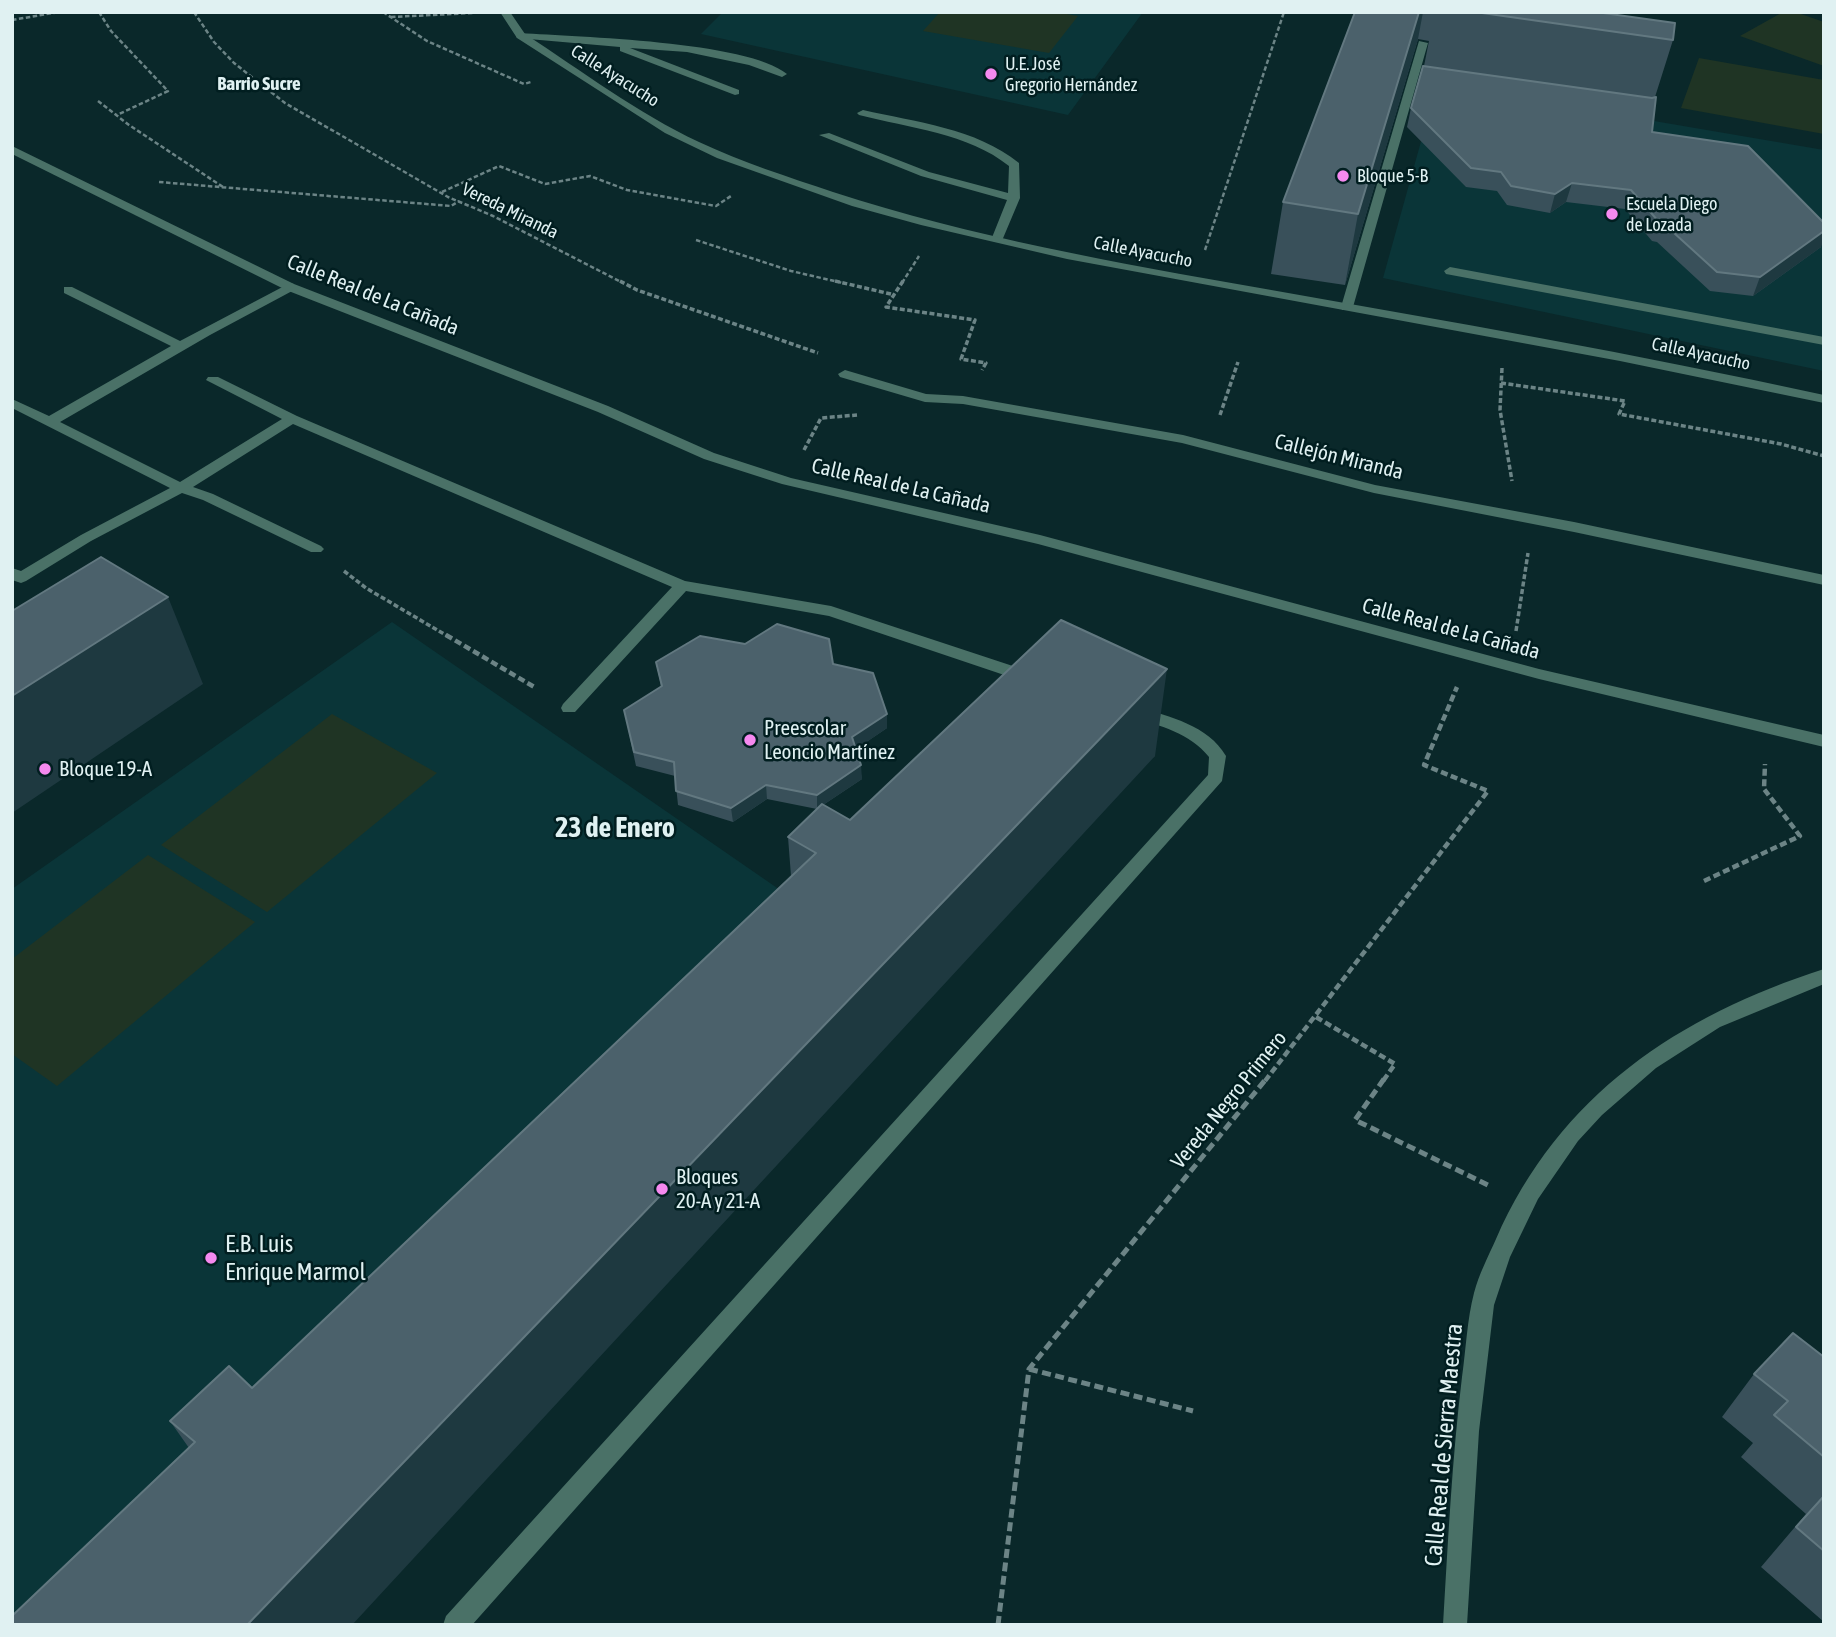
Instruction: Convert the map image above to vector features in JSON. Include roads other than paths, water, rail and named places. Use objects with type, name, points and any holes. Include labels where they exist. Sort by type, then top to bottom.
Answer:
[{"type":"street","name":"Calle Ayacucho","points":[[505,12],[521,36],[693,143],[767,173],[938,225],[1195,281],[1653,361],[1824,399]]},
{"type":"street","points":[[521,36],[687,49],[752,62],[782,74]]},
{"type":"street","points":[[1347,307],[1423,43]]},
{"type":"street","points":[[613,44],[735,92]]},
{"type":"street","points":[[1413,77],[1427,79]]},
{"type":"street","points":[[863,113],[980,144],[1007,156],[1015,164],[1014,198],[997,240]]},
{"type":"street","points":[[825,135],[925,174],[1014,198]]},
{"type":"street","name":"Calle Real de La Cañada","points":[[12,149],[290,286],[590,404],[709,456],[787,481],[1040,540],[1510,667],[1824,741]]},
{"type":"street","points":[[1450,271],[1824,341]]},
{"type":"street","points":[[51,421],[290,286]]},
{"type":"street","points":[[68,290],[182,346]]},
{"type":"street","name":"Callejón Miranda","points":[[845,374],[925,398],[963,400],[1183,439],[1374,489],[1824,580]]},
{"type":"street","points":[[213,380],[292,419],[682,585],[831,611],[1040,681]]},
{"type":"street","points":[[12,403],[181,488],[208,497],[316,549]]},
{"type":"street","points":[[12,573],[21,578],[86,538],[181,488],[292,419]]},
{"type":"street","points":[[569,708],[682,585]]},
{"type":"street","points":[[455,1625],[1216,777],[1218,757],[1206,739],[1184,728],[1119,707]]},
{"type":"street","name":"Calle Real de Sierra Maestra","points":[[1455,1625],[1465,1442],[1485,1296],[1523,1203],[1543,1170],[1578,1124],[1628,1077],[1681,1040],[1702,1029],[1824,976]]},
{"type":"place","name":"U.E. José Gregorio Hernández","points":[[991,74]]},
{"type":"place","name":"Bloque 5-B","points":[[1343,176]]},
{"type":"place","name":"Escuela Diego de Lozada","points":[[1612,214]]},
{"type":"place","name":"Preescolar Leoncio Martínez","points":[[750,740]]},
{"type":"place","name":"Bloque 19-A","points":[[45,769]]},
{"type":"place","name":"Bloques 20-A y 21-A","points":[[662,1189]]},
{"type":"place","name":"E.B. Luis Enrique Marmol","points":[[211,1258]]},
{"type":"district","name":"Barrio Sucre","points":[[259,84]]},
{"type":"district","name":"23 de Enero","points":[[615,828]]}]
